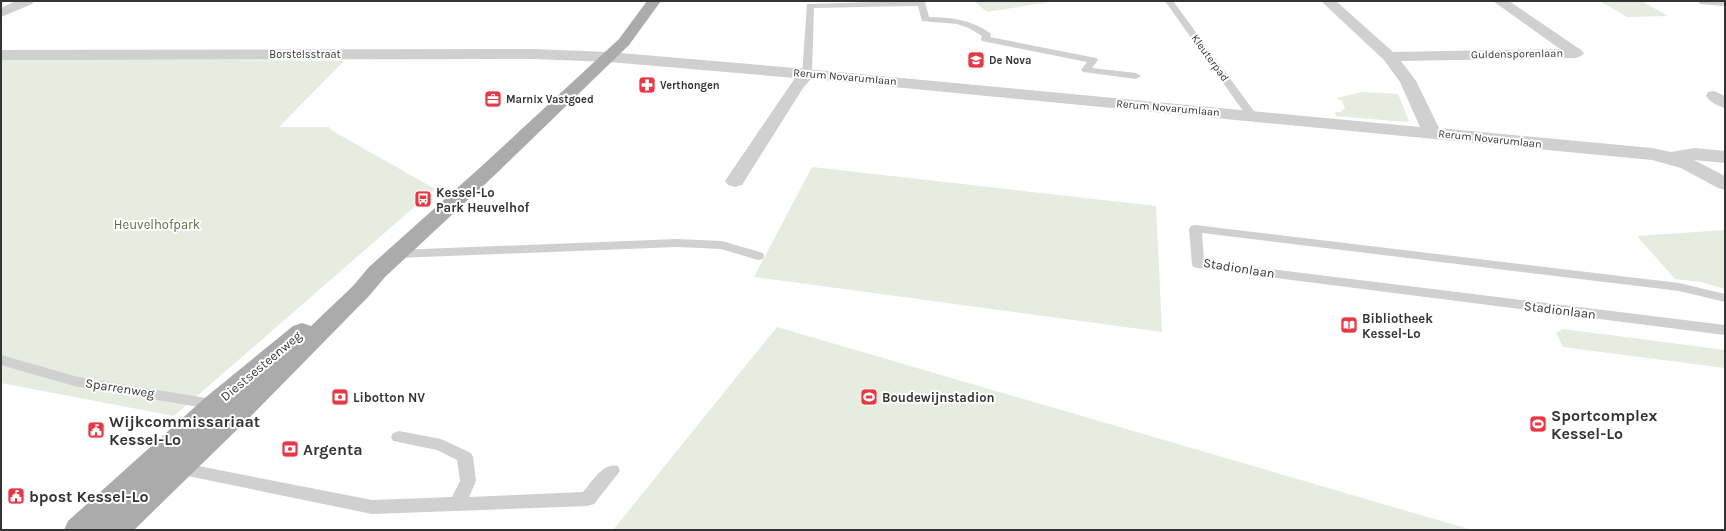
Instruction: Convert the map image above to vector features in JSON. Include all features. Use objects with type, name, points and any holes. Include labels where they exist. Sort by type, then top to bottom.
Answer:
[{"type":"main road","name":"Diestsesteenweg","points":[[79,530],[216,404],[349,291],[377,272],[496,164],[624,42],[654,1]]},
{"type":"main road","name":"Diestsesteenweg","points":[[114,530],[242,409],[361,292],[377,272]]},
{"type":"street","points":[[1,13],[27,1]]},
{"type":"street","points":[[1328,1],[1389,56],[1408,81],[1432,133]]},
{"type":"street","name":"Guldensporenlaan","points":[[1389,56],[1576,53],[1500,1]]},
{"type":"street","points":[[1704,1],[1725,2]]},
{"type":"street","name":"Borstelsstraat","points":[[1,54],[533,54],[609,57]]},
{"type":"street","name":"Rerum Novarumlaan","points":[[609,57],[807,74],[1432,133],[1652,154],[1671,158],[1695,154],[1725,157]]},
{"type":"street","points":[[735,181],[797,85],[807,74]]},
{"type":"street","points":[[1671,158],[1688,164],[1725,184]]},
{"type":"lane","name":"Kleuterpad","points":[[1168,1],[1252,116]]},
{"type":"lane","points":[[807,74],[810,6],[912,3],[922,4],[925,19],[962,22],[976,26],[987,35],[985,39],[1093,60],[1086,70],[1136,76]]},
{"type":"lane","name":"Stadionlaan","points":[[1725,298],[1679,287],[1195,229],[1198,264],[1725,330]]},
{"type":"lane","points":[[397,254],[677,243],[722,245],[758,256]]},
{"type":"lane","name":"Sparrenweg","points":[[1,360],[78,382],[242,409]]},
{"type":"lane","points":[[399,437],[441,445],[465,457],[468,481],[457,504]]},
{"type":"lane","points":[[153,462],[372,507],[588,499],[612,471]]},
{"type":"green space","points":[[974,1],[1048,1],[1049,2],[987,12]]},
{"type":"green space","points":[[1600,1],[1641,1],[1668,16],[1627,17]]},
{"type":"green space","name":"Heuvelhofpark","points":[[88,59],[344,61],[279,127],[329,127],[331,130],[435,189],[174,416],[1,383],[1,60]]},
{"type":"green space","points":[[1363,92],[1398,94],[1409,121],[1336,116],[1335,112],[1340,112],[1345,108],[1342,101],[1336,98]]},
{"type":"green space","points":[[812,167],[1156,206],[1162,332],[754,277]]},
{"type":"green space","points":[[1725,230],[1725,289],[1701,282],[1675,279],[1637,236]]},
{"type":"green space","name":"Boudewijnstadion","points":[[777,327],[1472,530],[613,530]]},
{"type":"green space","points":[[1563,329],[1725,350],[1725,368],[1563,347],[1556,333]]},
{"type":"place","name":"De Nova","points":[[976,60]]},
{"type":"place","name":"Verthongen","points":[[647,85]]},
{"type":"place","name":"Marnix Vastgoed","points":[[493,99]]},
{"type":"place","name":"Kessel-Lo Park Heuvelhof","points":[[423,199]]},
{"type":"place","name":"Bibliotheek Kessel-Lo","points":[[1349,325]]},
{"type":"place","name":"Libotton NV","points":[[340,397]]},
{"type":"place","name":"Boudewijnstadion","points":[[869,397]]},
{"type":"place","name":"Sportcomplex Kessel-Lo","points":[[1538,424]]},
{"type":"place","name":"Wijkcommissariaat Kessel-Lo","points":[[96,430]]},
{"type":"place","name":"Argenta","points":[[290,449]]},
{"type":"place","name":"bpost Kessel-Lo","points":[[16,496]]}]
